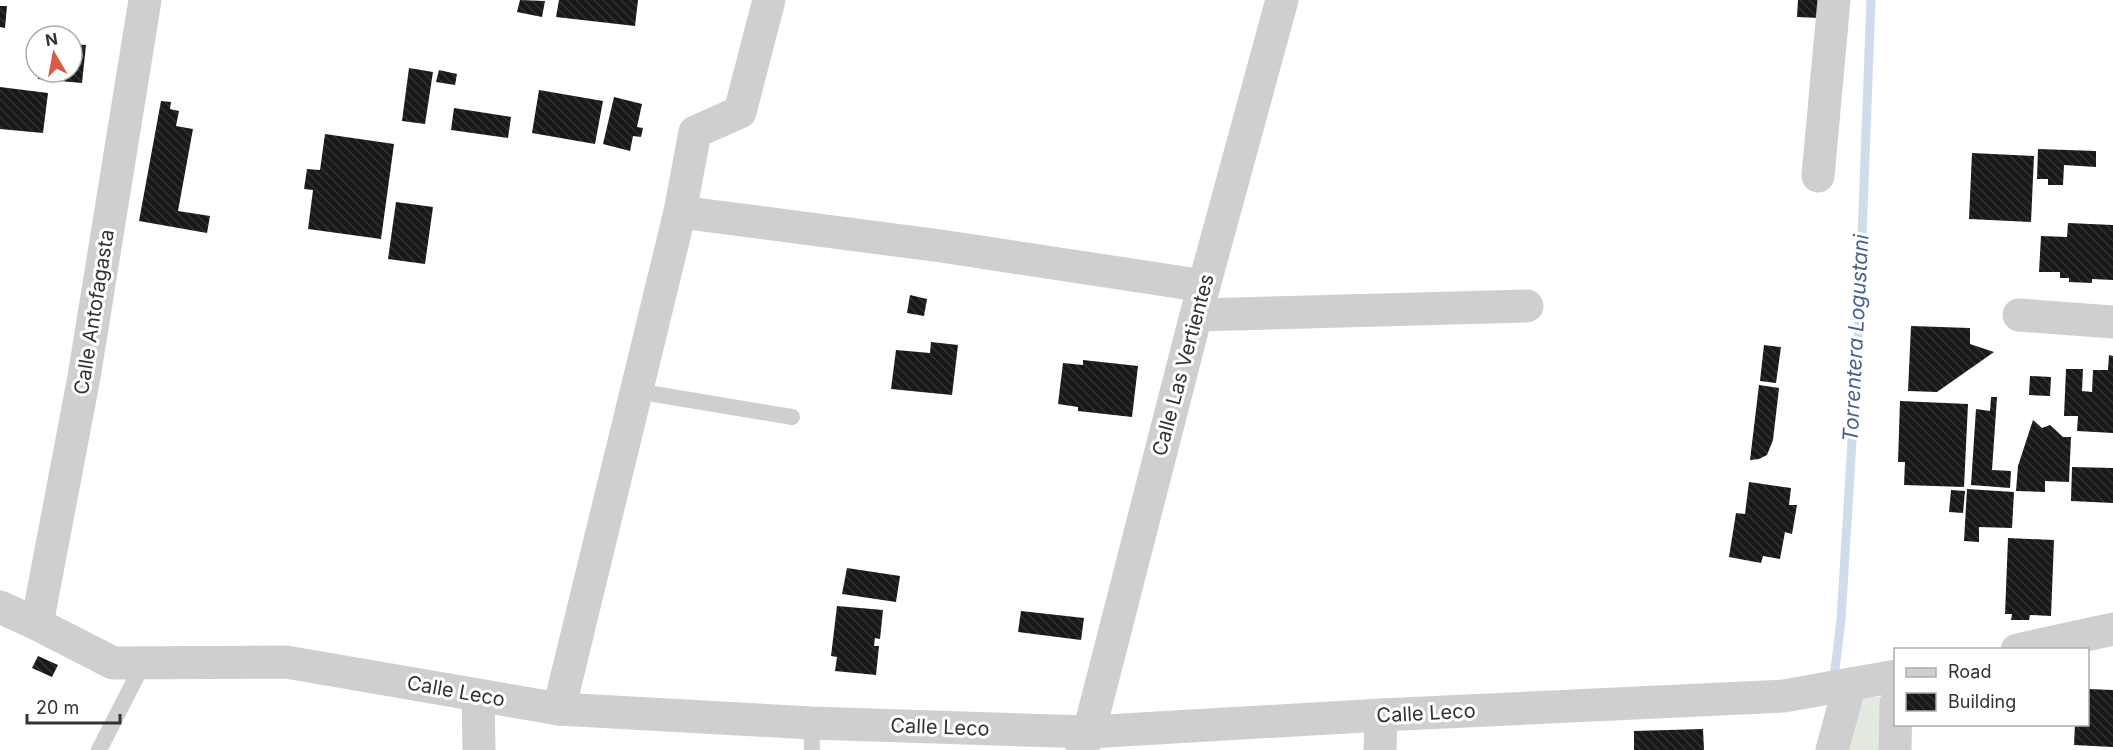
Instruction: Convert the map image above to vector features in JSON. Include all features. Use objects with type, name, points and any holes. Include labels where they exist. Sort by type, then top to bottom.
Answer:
[{"type":"street","name":"Calle Antofagasta","points":[[37,624],[84,377],[145,0]]},
{"type":"street","points":[[559,709],[680,213],[695,132],[740,111],[769,0]]},
{"type":"street","name":"Calle Las Vertientes","points":[[1085,741],[1200,301],[1282,0]]},
{"type":"street","points":[[1818,176],[1834,0]]},
{"type":"street","points":[[680,213],[941,246],[1200,301],[1527,306]]},
{"type":"street","points":[[2019,315],[2113,322]]},
{"type":"street","name":"Calle Leco","points":[[0,607],[113,663],[286,662],[559,709],[812,736],[1085,741],[1381,715],[1784,696],[1894,676]]},
{"type":"street","points":[[2026,648],[2113,628]]},
{"type":"street","points":[[1832,750],[1850,684]]},
{"type":"street","points":[[478,695],[479,750]]},
{"type":"street","points":[[1380,750],[1381,715]]},
{"type":"street","points":[[1895,750],[1896,726]]},
{"type":"lane","points":[[636,391],[792,417]]},
{"type":"lane","points":[[99,750],[144,662]]},
{"type":"shaded area","points":[[1863,695],[1882,697],[1882,750],[1848,750]]},
{"type":"building","points":[[520,0],[545,1],[542,17],[517,12]]},
{"type":"building","points":[[559,0],[638,0],[635,26],[556,17]]},
{"type":"building","points":[[1798,0],[1820,0],[1819,18],[1797,17]]},
{"type":"building","points":[[0,6],[7,6],[5,28],[0,27]]},
{"type":"building","points":[[409,68],[433,72],[425,124],[402,121]]},
{"type":"building","points":[[439,70],[457,74],[455,85],[436,82]]},
{"type":"building","points":[[0,87],[48,93],[43,133],[0,129]]},
{"type":"building","points":[[539,90],[603,101],[595,144],[532,133]]},
{"type":"building","points":[[614,97],[642,104],[637,127],[643,128],[641,137],[633,136],[630,151],[603,144]]},
{"type":"building","points":[[161,101],[171,102],[170,109],[179,111],[176,126],[193,129],[178,211],[210,216],[207,233],[139,221]]},
{"type":"building","points":[[454,108],[511,117],[508,138],[451,130]]},
{"type":"building","points":[[325,134],[394,144],[381,239],[308,229],[313,190],[304,189],[307,169],[320,170]]},
{"type":"building","points":[[2038,149],[2096,151],[2096,167],[2064,165],[2063,185],[2048,185],[2048,179],[2037,179]]},
{"type":"building","points":[[1972,153],[2034,156],[2031,222],[1969,219]]},
{"type":"building","points":[[396,202],[433,207],[425,264],[388,259]]},
{"type":"building","points":[[2068,223],[2113,225],[2113,280],[2092,279],[2092,283],[2069,282],[2069,278],[2060,278],[2060,272],[2039,272],[2041,236],[2067,237]]},
{"type":"building","points":[[910,295],[927,299],[924,316],[907,313]]},
{"type":"building","points":[[1911,326],[1970,328],[1970,344],[1994,352],[1937,392],[1908,391]]},
{"type":"building","points":[[931,342],[958,345],[952,395],[891,389],[896,350],[930,353]]},
{"type":"building","points":[[1764,345],[1781,347],[1776,383],[1760,381]]},
{"type":"building","points":[[2109,355],[2113,356],[2113,433],[2077,431],[2078,416],[2064,416],[2066,369],[2083,369],[2082,391],[2092,392],[2093,370],[2108,370]]},
{"type":"building","points":[[1083,360],[1138,366],[1132,417],[1078,411],[1078,407],[1058,404],[1063,363],[1083,365]]},
{"type":"building","points":[[2030,376],[2051,377],[2050,396],[2029,395]]},
{"type":"building","points":[[1759,385],[1779,388],[1773,440],[1767,455],[1750,460]]},
{"type":"building","points":[[1991,397],[1997,397],[1992,470],[2011,471],[2010,488],[1971,485],[1976,409],[1990,411]]},
{"type":"building","points":[[1900,401],[1968,404],[1964,487],[1904,485],[1905,462],[1898,462]]},
{"type":"building","points":[[2033,420],[2042,428],[2050,425],[2063,437],[2071,437],[2069,482],[2045,481],[2045,492],[2016,491],[2018,466]]},
{"type":"building","points":[[2072,467],[2113,468],[2113,503],[2071,501]]},
{"type":"building","points":[[1749,482],[1791,488],[1789,505],[1797,505],[1792,534],[1785,532],[1780,559],[1763,556],[1761,563],[1729,557],[1736,513],[1745,514]]},
{"type":"building","points":[[1967,489],[2014,492],[2012,528],[1979,527],[1979,542],[1964,541]]},
{"type":"building","points":[[1951,490],[1965,491],[1963,513],[1949,512]]},
{"type":"building","points":[[2008,538],[2054,540],[2051,616],[2030,615],[2029,620],[2011,620],[2012,614],[2005,614]]},
{"type":"building","points":[[847,568],[900,576],[896,602],[842,594]]},
{"type":"building","points":[[837,606],[883,610],[880,639],[875,638],[874,646],[879,646],[876,675],[835,671],[837,657],[831,656]]},
{"type":"building","points":[[1021,611],[1084,618],[1081,640],[1018,632]]},
{"type":"building","points":[[38,656],[58,665],[52,677],[32,668]]},
{"type":"building","points":[[2089,689],[2113,690],[2113,747],[2074,745],[2075,726],[2089,726]]},
{"type":"building","points":[[1703,729],[1704,750],[1634,750],[1634,731]]},
{"type":"waterway","name":"Torrentera Logustani","points":[[1834,677],[1841,620],[1858,343],[1871,0]]}]
